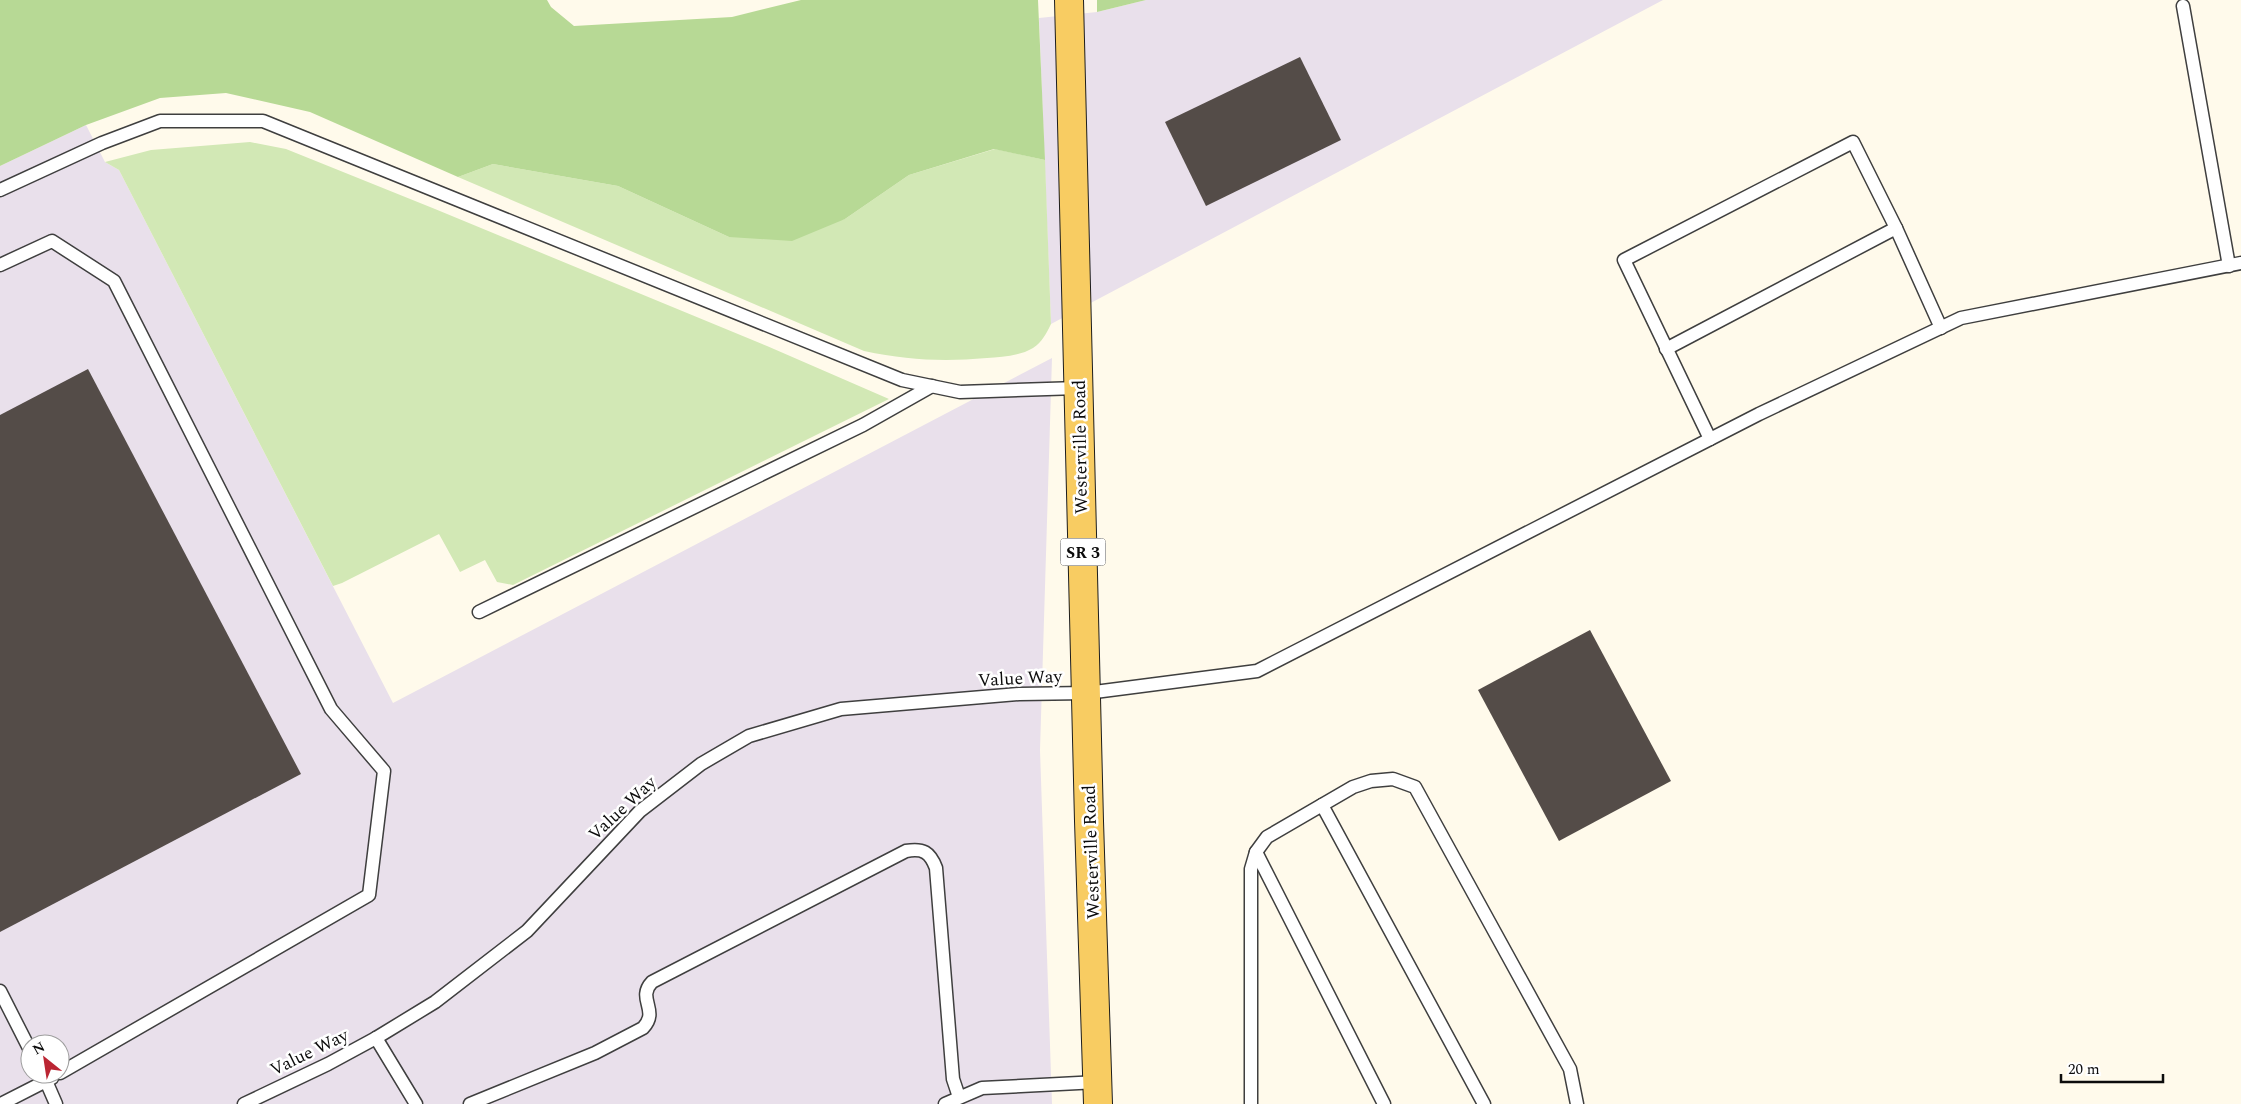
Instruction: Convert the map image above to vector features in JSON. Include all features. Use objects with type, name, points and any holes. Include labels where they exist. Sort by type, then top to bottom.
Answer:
[{"type":"main road","name":"Westerville Road","points":[[1069,0],[1098,1093]]},
{"type":"lane","points":[[2183,6],[2235,265]]},
{"type":"lane","points":[[0,190],[102,143],[160,121],[263,121],[902,380],[960,392],[1078,388]]},
{"type":"lane","points":[[1710,439],[1624,260],[1852,142],[1896,228],[1941,328]]},
{"type":"lane","points":[[1666,349],[1896,228]]},
{"type":"lane","points":[[0,265],[52,240],[114,281],[331,709],[384,772],[369,895],[70,1068]]},
{"type":"lane","name":"Value Way","points":[[244,1104],[328,1064],[376,1038],[435,1002],[527,931],[640,811],[701,764],[749,736],[841,709],[1019,694],[1087,693],[1257,671],[1710,439],[1961,318],[2235,265]]},
{"type":"lane","points":[[479,612],[863,425],[932,386]]},
{"type":"lane","points":[[1251,1104],[1251,869],[1256,852],[1267,837],[1353,787],[1371,781],[1393,779],[1415,787],[1570,1069],[1577,1104]]},
{"type":"lane","points":[[1322,805],[1484,1104]]},
{"type":"lane","points":[[470,1104],[595,1053],[643,1028],[649,1022],[651,1015],[646,993],[647,988],[652,982],[906,852],[914,850],[922,850],[928,853],[936,868],[953,1080],[959,1097]]},
{"type":"lane","points":[[1256,852],[1384,1104]]},
{"type":"lane","points":[[0,991],[22,1034]]},
{"type":"lane","points":[[376,1038],[416,1104]]},
{"type":"lane","points":[[1,1104],[34,1084]]},
{"type":"lane","points":[[47,1084],[56,1104]]},
{"type":"lane","points":[[945,1104],[982,1088],[997,1086],[1098,1093]]},
{"type":"shaded area","points":[[1146,0],[1663,0],[1051,324],[1039,18],[1097,12]]},
{"type":"shaded area","points":[[86,125],[105,162],[119,170],[393,703],[1052,358],[1040,750],[1052,1104],[0,1104],[0,166]]},
{"type":"green space","points":[[0,0],[547,0],[551,7],[574,26],[732,17],[801,0],[1038,0],[1045,160],[994,149],[909,175],[845,219],[792,241],[729,237],[618,186],[493,164],[458,177],[310,112],[226,93],[160,98],[86,125],[0,166]]},
{"type":"green space","points":[[1097,0],[1146,0],[1097,12]]},
{"type":"green space","points":[[250,142],[286,149],[767,346],[889,399],[513,585],[497,582],[485,560],[460,572],[439,534],[333,586],[119,170],[105,162],[151,150]]},
{"type":"green space","points":[[995,149],[1045,160],[1051,324],[1036,346],[1028,351],[1010,356],[971,359],[925,359],[864,351],[458,177],[493,164],[618,186],[729,237],[845,219],[909,175]]},
{"type":"building","points":[[1300,57],[1341,140],[1206,206],[1165,122]]},
{"type":"building","points":[[88,369],[301,774],[0,932],[0,415]]},
{"type":"building","points":[[1590,630],[1671,781],[1559,841],[1478,690]]}]
